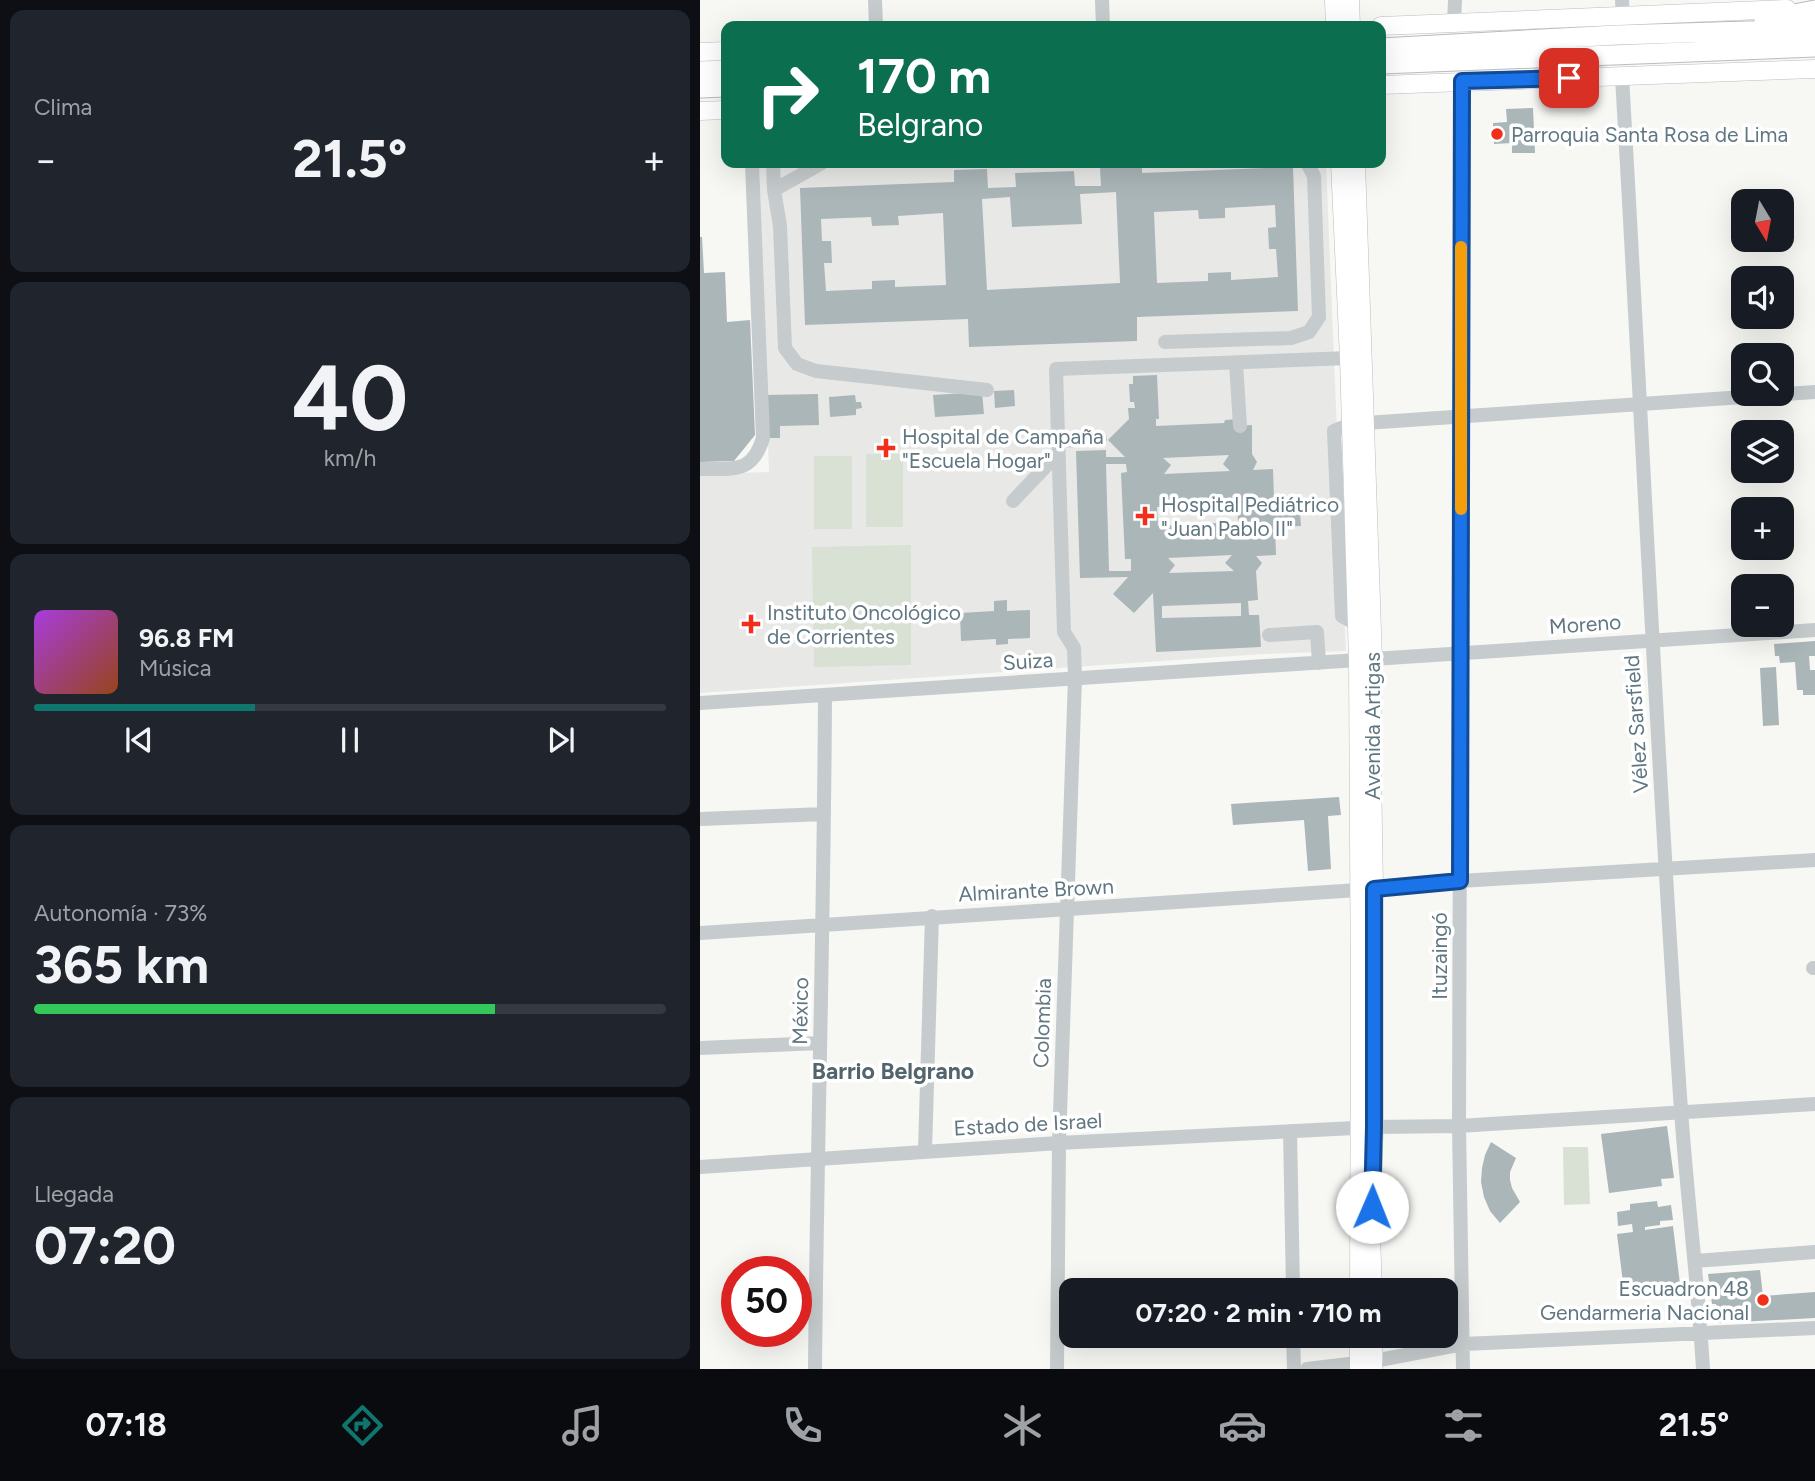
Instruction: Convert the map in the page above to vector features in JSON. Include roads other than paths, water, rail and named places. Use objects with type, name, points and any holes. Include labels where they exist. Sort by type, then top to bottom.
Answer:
[{"type":"highway","points":[[1617,45],[1780,18],[1815,9]]},
{"type":"highway","points":[[1386,64],[1815,29]]},
{"type":"highway","points":[[1617,45],[1737,62],[1815,60]]},
{"type":"highway","points":[[1386,48],[1617,45],[1815,47]]},
{"type":"highway","points":[[701,71],[721,69]]},
{"type":"highway","points":[[701,71],[721,84]]},
{"type":"main road","points":[[1334,0],[1335,21]]},
{"type":"main road","points":[[1350,0],[1350,21]]},
{"type":"main road","points":[[1386,26],[1454,23],[1622,8],[1815,9]]},
{"type":"main road","points":[[701,71],[721,55]]},
{"type":"main road","points":[[1386,85],[1815,69]]},
{"type":"main road","points":[[700,111],[721,110]]},
{"type":"main road","name":"Avenida Artigas","points":[[1340,168],[1349,358],[1358,424],[1372,773],[1366,889],[1367,1127],[1373,1278]]},
{"type":"main road","name":"Avenida Artigas","points":[[1356,168],[1357,624],[1366,660]]},
{"type":"main road","name":"Avenida Artigas","points":[[1360,1278],[1367,1127]]},
{"type":"main road","points":[[1362,1348],[1366,1366]]},
{"type":"main road","points":[[1366,1366],[1371,1348]]},
{"type":"street","points":[[875,0],[876,21]]},
{"type":"street","points":[[1102,0],[1103,21]]},
{"type":"street","points":[[1454,23],[1455,0]]},
{"type":"street","name":"Vélez Sarsfield","points":[[1622,77],[1652,641],[1681,1113],[1703,1369]]},
{"type":"street","name":"Ituzaingó","points":[[1462,81],[1459,1126],[1463,1369]]},
{"type":"street","points":[[700,469],[739,468],[750,463],[759,453],[763,438],[752,168]]},
{"type":"street","points":[[773,168],[780,226],[785,348],[797,364],[816,371],[987,390]]},
{"type":"street","points":[[774,190],[813,168]]},
{"type":"street","points":[[1165,342],[1291,338],[1309,332],[1319,317],[1314,176],[1310,168]]},
{"type":"street","points":[[1291,338],[1292,360]]},
{"type":"street","points":[[1240,426],[1236,363],[1349,358]]},
{"type":"street","name":"Colombia","points":[[1057,1369],[1059,1143],[1075,678],[1074,648],[1064,632],[1056,369],[1236,363]]},
{"type":"street","points":[[1358,424],[1815,392]]},
{"type":"street","points":[[1058,441],[1100,439]]},
{"type":"street","points":[[1013,501],[1051,461],[1059,458]]},
{"type":"street","name":"Moreno","points":[[1366,660],[1815,630]]},
{"type":"street","points":[[1269,635],[1317,632],[1319,663]]},
{"type":"street","name":"Suiza","points":[[700,703],[1366,660]]},
{"type":"street","name":"México","points":[[815,1369],[825,695]]},
{"type":"street","points":[[700,820],[824,814]]},
{"type":"street","name":"Almirante Brown","points":[[700,933],[1460,881],[1815,860]]},
{"type":"street","points":[[925,1151],[932,916]]},
{"type":"street","points":[[700,1048],[820,1043]]},
{"type":"street","name":"Estado de Israel","points":[[700,1167],[1059,1143],[1367,1127],[1459,1126],[1815,1104]]},
{"type":"street","points":[[1290,1131],[1293,1278]]},
{"type":"street","points":[[1695,1261],[1815,1252]]},
{"type":"street","points":[[1307,1369],[1366,1366],[1463,1344],[1815,1328]]},
{"type":"street","points":[[1293,1348],[1294,1369]]},
{"type":"place","name":"Parroquia Santa Rosa de Lima","points":[[1497,134]]},
{"type":"place","name":"Hospital de Campaña \"Escuela Hogar\"","points":[[886,448]]},
{"type":"place","name":"Hospital Pediátrico \"Juan Pablo II\"","points":[[1145,516]]},
{"type":"place","name":"Instituto Oncológico de Corrientes","points":[[751,624]]},
{"type":"place","name":"Escuadron 48 Gendarmeria Nacional","points":[[1763,1300]]},
{"type":"district","name":"Barrio Belgrano","points":[[893,1071]]}]
